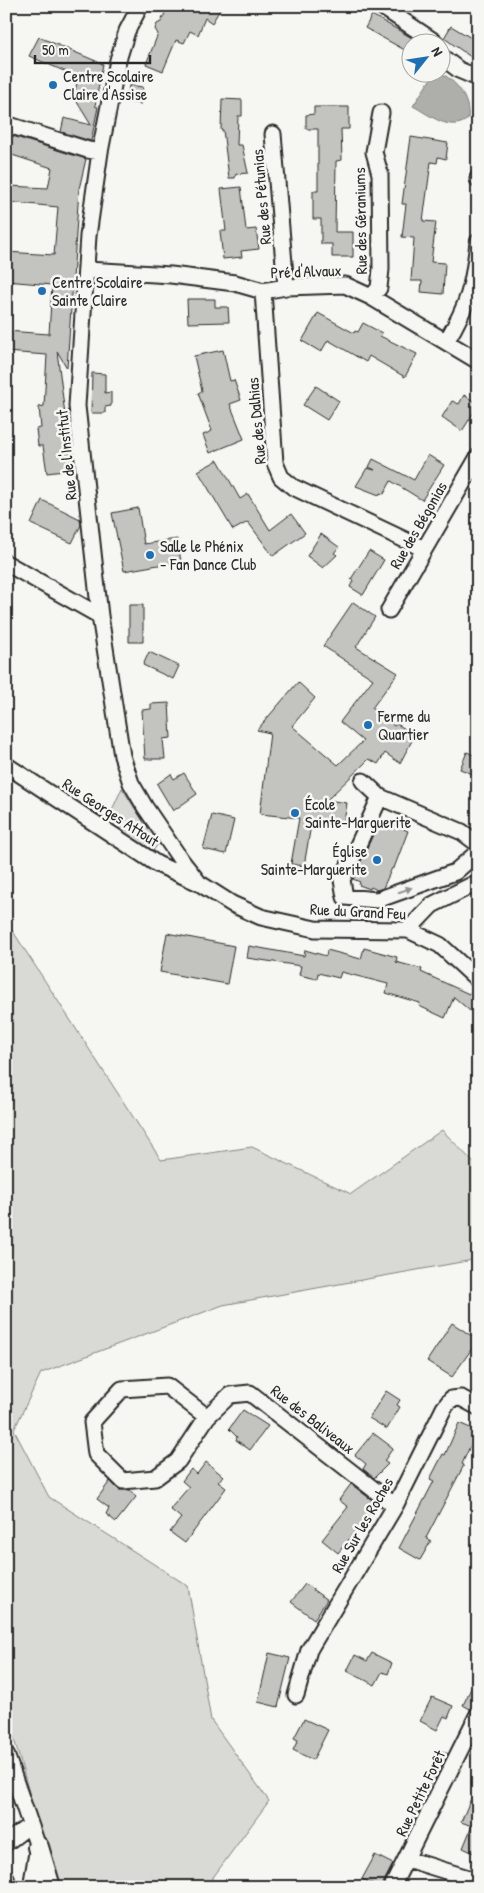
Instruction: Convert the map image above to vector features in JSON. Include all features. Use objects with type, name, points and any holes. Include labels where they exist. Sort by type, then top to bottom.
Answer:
[{"type":"main road","points":[[38,1847],[50,1887]]},
{"type":"street","name":"Rue de l'Institut","points":[[140,6],[127,31],[118,60],[100,152],[88,236],[78,406],[100,616],[122,756],[131,783],[166,838],[199,883]]},
{"type":"street","points":[[381,6],[420,32]]},
{"type":"street","points":[[452,65],[459,70],[478,77]]},
{"type":"street","name":"Rue des Géraniums","points":[[371,297],[379,288],[381,269],[380,174],[374,152],[381,113]]},
{"type":"street","points":[[6,124],[88,150],[100,152]]},
{"type":"street","name":"Rue des Pétunias","points":[[273,134],[286,287]]},
{"type":"street","points":[[446,342],[468,302],[473,284],[478,242]]},
{"type":"street","name":"Pré d'Alvaux","points":[[87,270],[171,275],[235,283],[263,291],[286,287],[345,285],[371,297],[478,361]]},
{"type":"street","name":"Rue des Dalhias","points":[[263,291],[275,463],[281,477],[293,487],[424,549]]},
{"type":"street","name":"Rue des Bégonias","points":[[389,610],[478,457]]},
{"type":"street","points":[[6,563],[100,616]]},
{"type":"street","name":"Rue Georges Attout","points":[[6,765],[157,864],[199,883]]},
{"type":"street","points":[[363,781],[380,797],[462,832],[478,844]]},
{"type":"street","points":[[380,797],[342,880],[344,897],[377,900],[455,872],[478,852]]},
{"type":"street","points":[[408,930],[432,905],[478,882]]},
{"type":"street","name":"Rue du Grand Feu","points":[[199,883],[232,904],[270,919],[315,929],[408,930],[440,945],[478,980]]},
{"type":"street","name":"Rue des Baliveaux","points":[[207,1417],[167,1386],[122,1389],[92,1422],[96,1454],[123,1481],[155,1478],[178,1461],[207,1417],[230,1394],[250,1393],[395,1506]]},
{"type":"street","name":"Rue Sur les Roches","points":[[296,1696],[309,1650],[395,1506],[444,1408],[451,1399],[461,1398],[478,1407]]},
{"type":"street","name":"Rue Petite Forêt","points":[[392,1887],[478,1714]]},
{"type":"street","points":[[6,1754],[12,1785],[38,1847],[31,1887]]},
{"type":"street","points":[[6,1843],[30,1825]]},
{"type":"street","points":[[407,1859],[478,1881]]},
{"type":"street","points":[[6,1878],[8,1887]]},
{"type":"shaded area","points":[[452,80],[460,90],[467,104],[468,119],[461,123],[447,123],[433,118],[413,106],[429,82]]},
{"type":"shaded area","points":[[122,788],[144,823],[160,841],[153,851],[107,821]]},
{"type":"shaded area","points":[[6,926],[12,930],[161,1160],[252,1147],[351,1194],[442,1130],[478,1167],[478,1259],[223,1305],[41,1373],[14,1430],[49,1497],[188,1586],[211,1720],[269,1801],[206,1887],[59,1887],[54,1882],[6,1710]]},
{"type":"building","points":[[168,6],[222,6],[212,23],[205,18],[198,35],[190,31],[184,43],[176,40],[163,71],[146,64],[158,34],[155,29],[157,24],[161,22]]},
{"type":"building","points":[[372,15],[402,32],[402,48],[365,28]]},
{"type":"building","points":[[451,26],[478,42],[478,62],[452,44],[452,32],[448,32]]},
{"type":"building","points":[[39,37],[103,64],[95,106],[98,107],[91,141],[61,132],[64,118],[91,125],[74,97],[78,77],[29,56]]},
{"type":"building","points":[[129,85],[143,87],[141,104],[127,102]]},
{"type":"building","points":[[222,99],[242,100],[242,116],[238,116],[237,145],[242,145],[248,173],[236,174],[235,178],[229,178],[223,130],[221,130]]},
{"type":"building","points":[[314,107],[349,107],[349,129],[341,129],[342,160],[336,161],[335,232],[353,232],[353,257],[332,257],[332,244],[321,244],[321,219],[313,219],[313,191],[318,191],[318,129],[306,129],[306,115],[314,114]]},
{"type":"building","points":[[6,134],[86,159],[79,189],[67,368],[57,351],[72,470],[47,473],[43,446],[38,446],[36,429],[41,428],[39,407],[44,406],[47,355],[6,352],[6,331],[49,334],[52,285],[6,281],[6,252],[54,255],[58,207],[8,202],[9,186],[48,188],[52,168],[6,153]]},
{"type":"building","points":[[411,137],[448,143],[446,159],[438,157],[437,163],[431,162],[423,221],[436,222],[431,262],[445,263],[443,294],[421,292],[422,281],[411,281],[414,238],[402,237],[406,204],[402,204]]},
{"type":"building","points":[[241,187],[246,230],[256,229],[259,249],[241,251],[242,257],[223,259],[220,231],[226,231],[221,189]]},
{"type":"building","points":[[187,299],[215,299],[215,307],[228,307],[229,322],[188,323]]},
{"type":"building","points":[[318,313],[354,333],[355,331],[358,332],[363,323],[382,333],[380,336],[417,354],[405,377],[369,356],[366,362],[328,340],[321,352],[302,341]]},
{"type":"building","points":[[223,350],[230,381],[234,380],[241,400],[230,404],[244,439],[210,453],[203,435],[212,431],[198,393],[202,391],[194,356]]},
{"type":"building","points":[[92,373],[105,374],[105,393],[111,392],[111,406],[105,407],[105,413],[91,413]]},
{"type":"building","points":[[316,386],[339,401],[327,420],[303,405]]},
{"type":"building","points":[[464,395],[478,404],[478,406],[462,431],[442,417],[452,401],[459,404]]},
{"type":"building","points":[[428,455],[444,465],[422,500],[391,481],[384,494],[380,493],[379,495],[356,486],[367,468],[375,470],[369,467],[373,459],[414,480]]},
{"type":"building","points":[[218,460],[240,499],[248,494],[270,530],[291,514],[305,533],[273,556],[248,522],[233,530],[198,471]]},
{"type":"building","points":[[42,500],[80,519],[81,525],[72,543],[31,524]]},
{"type":"building","points":[[138,508],[144,544],[177,539],[181,561],[124,571],[112,513]]},
{"type":"building","points":[[321,534],[339,547],[334,553],[337,555],[323,568],[307,556]]},
{"type":"building","points":[[369,551],[384,560],[363,595],[350,587],[353,581],[351,579]]},
{"type":"building","points":[[353,602],[375,617],[356,647],[398,673],[372,708],[394,726],[397,724],[415,735],[400,763],[385,753],[378,764],[369,759],[327,800],[347,803],[344,822],[312,819],[304,866],[291,864],[299,818],[260,814],[270,733],[257,730],[298,682],[315,698],[292,726],[338,765],[363,741],[340,722],[373,679],[323,646]]},
{"type":"building","points":[[129,605],[143,605],[143,642],[129,642]]},
{"type":"building","points":[[149,652],[179,666],[173,679],[143,665]]},
{"type":"building","points":[[169,703],[171,738],[163,739],[165,759],[145,759],[142,710],[151,709],[151,704]]},
{"type":"building","points":[[467,752],[478,757],[478,776],[460,769]]},
{"type":"building","points":[[184,773],[197,794],[173,811],[157,784],[171,774],[174,779]]},
{"type":"building","points":[[212,815],[234,820],[226,854],[203,849]]},
{"type":"building","name":"Église Sainte-Marguerite","points":[[380,819],[408,831],[394,868],[392,868],[383,888],[377,890],[359,885],[360,882],[353,879]]},
{"type":"building","points":[[167,933],[234,946],[227,984],[160,972]]},
{"type":"building","points":[[249,946],[304,956],[305,950],[326,956],[327,950],[361,959],[364,948],[397,957],[396,962],[422,969],[421,972],[469,994],[474,988],[478,989],[478,1018],[454,997],[445,1018],[419,1006],[420,1003],[386,993],[388,984],[341,972],[339,978],[318,973],[317,979],[299,975],[301,966],[247,958]]},
{"type":"building","points":[[452,1323],[478,1340],[452,1377],[427,1361]]},
{"type":"building","points":[[386,1391],[400,1400],[397,1405],[400,1407],[387,1429],[369,1418]]},
{"type":"building","points":[[243,1410],[268,1426],[250,1450],[236,1440],[237,1437],[229,1429]]},
{"type":"building","points":[[459,1423],[477,1431],[462,1464],[464,1465],[426,1538],[431,1541],[420,1560],[399,1548],[434,1481],[430,1479],[443,1454],[445,1455]]},
{"type":"building","points":[[373,1433],[393,1448],[384,1461],[388,1464],[374,1478],[363,1469],[366,1464],[355,1455]]},
{"type":"building","points":[[206,1462],[223,1476],[218,1482],[226,1488],[185,1543],[170,1532],[181,1518],[170,1509],[189,1487],[182,1481],[191,1469],[197,1474]]},
{"type":"building","points":[[110,1481],[119,1490],[130,1490],[136,1497],[116,1522],[106,1514],[109,1508],[97,1499]]},
{"type":"building","points":[[351,1484],[377,1504],[338,1553],[322,1540],[348,1507],[339,1500]]},
{"type":"building","points":[[305,1584],[327,1600],[314,1619],[291,1602]]},
{"type":"building","points":[[269,1653],[290,1658],[278,1707],[258,1702]]},
{"type":"building","points":[[372,1653],[392,1663],[388,1674],[382,1672],[375,1685],[347,1671],[355,1655],[367,1661]]},
{"type":"building","points":[[478,1674],[478,1704],[470,1709],[463,1705]]},
{"type":"building","points":[[432,1697],[453,1706],[448,1718],[444,1716],[437,1730],[420,1721]]},
{"type":"building","points":[[304,1719],[328,1730],[313,1760],[293,1750],[298,1740],[294,1738]]},
{"type":"building","points":[[442,1751],[448,1754],[413,1823],[411,1822]]},
{"type":"building","points":[[478,1782],[478,1855],[463,1848],[472,1826],[461,1822]]},
{"type":"building","points":[[375,1855],[393,1864],[381,1887],[362,1879]]},
{"type":"place","name":"Centre Scolaire Claire d'Assise","points":[[53,85]]},
{"type":"place","name":"Centre Scolaire Sainte Claire","points":[[42,291]]},
{"type":"place","name":"Salle le Phénix - Fan Dance Club","points":[[150,555]]},
{"type":"place","name":"Ferme du Quartier","points":[[368,725]]},
{"type":"place","name":"École Sainte-Marguerite","points":[[295,813]]},
{"type":"place","name":"Église Sainte-Marguerite","points":[[377,860]]}]
